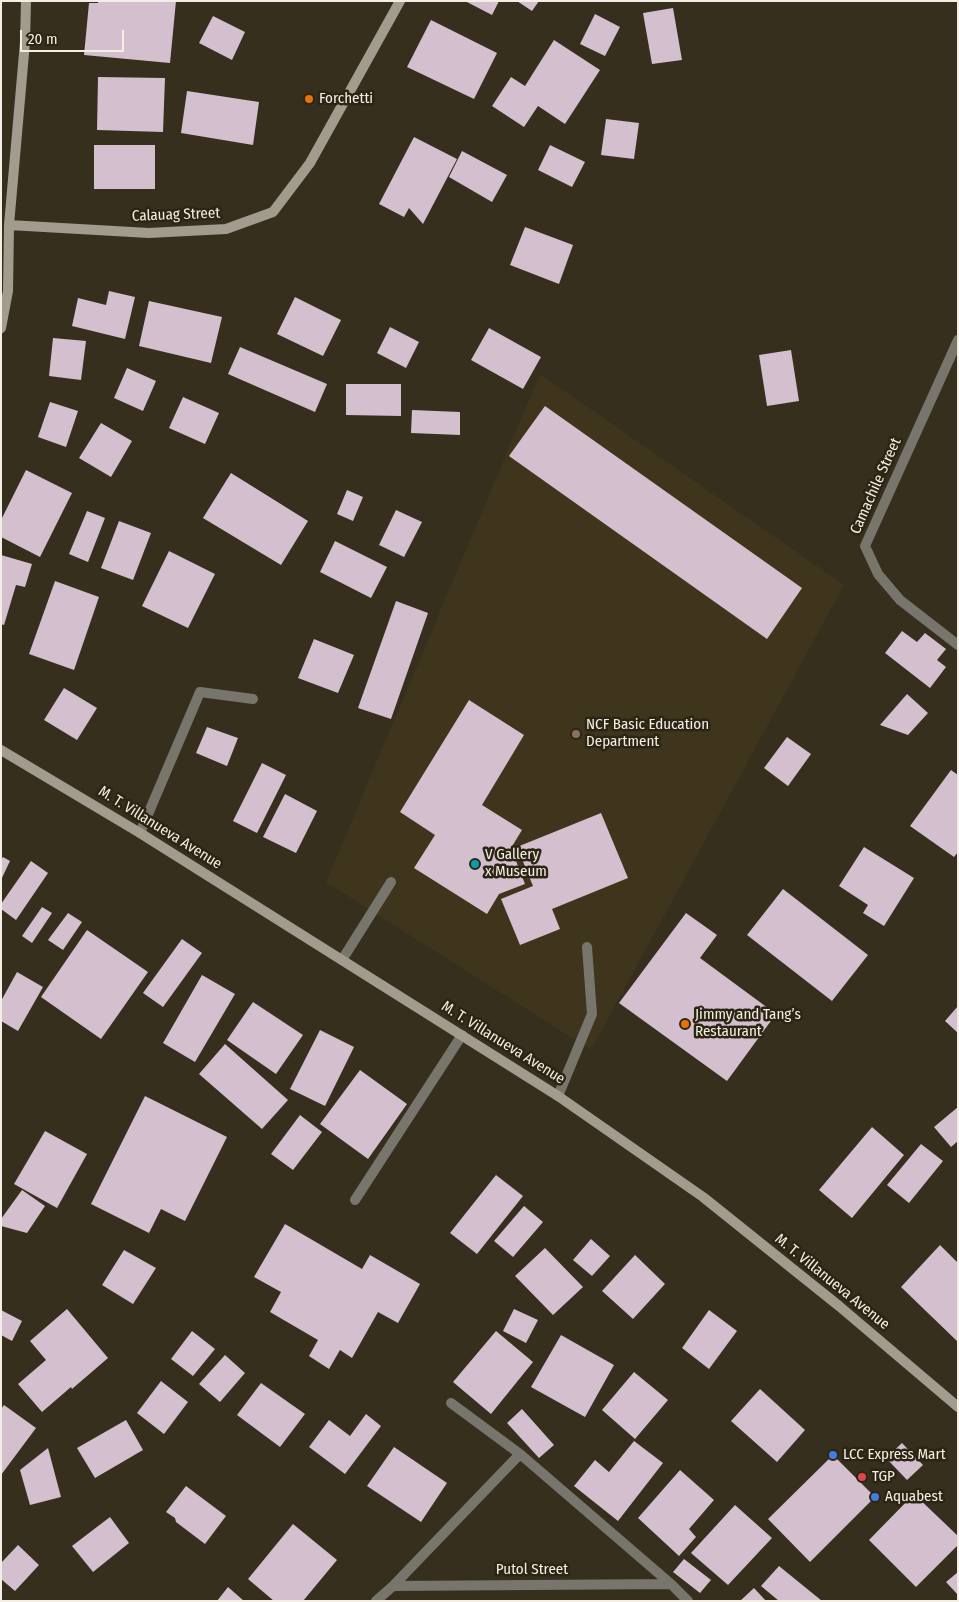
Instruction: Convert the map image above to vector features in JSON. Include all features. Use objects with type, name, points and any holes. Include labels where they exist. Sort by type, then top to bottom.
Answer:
[{"type":"main road","points":[[1,328],[8,291],[9,225],[25,42],[26,1]]},
{"type":"main road","name":"Calauag Street","points":[[9,225],[149,233],[216,230],[226,229],[273,212],[310,163],[400,1]]},
{"type":"main road","name":"M. T. Villanueva Avenue","points":[[1,750],[140,833],[558,1096],[703,1197],[838,1306],[958,1407]]},
{"type":"street","name":"Camachile Street","points":[[958,340],[865,546],[878,574],[900,600],[958,645]]},
{"type":"street","points":[[140,833],[200,692],[253,699]]},
{"type":"street","points":[[342,960],[391,882]]},
{"type":"street","points":[[558,1096],[592,1014],[587,947]]},
{"type":"street","points":[[355,1200],[462,1035]]},
{"type":"street","points":[[451,1403],[520,1454],[671,1584],[688,1601]]},
{"type":"street","points":[[376,1601],[393,1586],[520,1454]]},
{"type":"street","name":"Putol Street","points":[[393,1586],[671,1584]]},
{"type":"shaded area","name":"NCF Basic Education Department","points":[[540,374],[844,585],[591,1050],[326,882]]},
{"type":"building","points":[[98,1],[176,1],[170,63],[84,55],[89,3],[98,3]]},
{"type":"building","points":[[465,1],[499,1],[492,15]]},
{"type":"building","points":[[517,1],[539,1],[532,11]]},
{"type":"building","points":[[673,8],[682,60],[652,64],[643,13]]},
{"type":"building","points":[[595,14],[620,27],[605,56],[580,44]]},
{"type":"building","points":[[213,16],[245,32],[232,60],[199,43]]},
{"type":"building","points":[[431,20],[497,53],[474,99],[407,67]]},
{"type":"building","points":[[554,40],[600,70],[565,124],[538,106],[524,127],[492,106],[511,77],[525,86]]},
{"type":"building","points":[[98,77],[165,78],[163,132],[97,130]]},
{"type":"building","points":[[187,91],[259,102],[253,145],[181,133]]},
{"type":"building","points":[[606,119],[639,123],[634,159],[601,155]]},
{"type":"building","points":[[414,137],[457,159],[423,224],[409,208],[404,217],[379,204]]},
{"type":"building","points":[[94,145],[155,145],[155,189],[94,189]]},
{"type":"building","points":[[550,145],[585,162],[572,187],[538,170]]},
{"type":"building","points":[[462,151],[507,175],[492,202],[449,177]]},
{"type":"building","points":[[525,227],[573,245],[559,284],[510,265]]},
{"type":"building","points":[[109,291],[135,297],[125,339],[72,326],[78,298],[106,305]]},
{"type":"building","points":[[295,297],[341,320],[323,356],[277,334]]},
{"type":"building","points":[[149,301],[222,317],[211,363],[139,346]]},
{"type":"building","points":[[390,327],[419,342],[406,368],[377,353]]},
{"type":"building","points":[[489,328],[541,357],[523,389],[471,360]]},
{"type":"building","points":[[53,338],[86,341],[81,380],[49,376]]},
{"type":"building","points":[[240,347],[327,384],[315,412],[228,374]]},
{"type":"building","points":[[791,350],[799,401],[767,406],[759,355]]},
{"type":"building","points":[[127,368],[156,381],[143,411],[114,398]]},
{"type":"building","points":[[346,384],[401,384],[401,416],[346,415]]},
{"type":"building","points":[[183,397],[219,413],[205,444],[169,428]]},
{"type":"building","points":[[50,402],[78,411],[66,447],[38,437]]},
{"type":"building","points":[[545,406],[802,588],[767,639],[509,456]]},
{"type":"building","points":[[412,410],[460,412],[460,435],[411,433]]},
{"type":"building","points":[[101,423],[132,441],[111,477],[79,458]]},
{"type":"building","points":[[26,470],[72,493],[40,557],[1,537],[1,520]]},
{"type":"building","points":[[231,473],[308,521],[281,565],[203,518]]},
{"type":"building","points":[[347,490],[363,497],[353,521],[337,514]]},
{"type":"building","points":[[396,510],[422,522],[404,557],[379,545]]},
{"type":"building","points":[[87,511],[105,518],[88,562],[69,554]]},
{"type":"building","points":[[119,521],[151,533],[133,580],[101,568]]},
{"type":"building","points":[[335,541],[387,567],[371,598],[320,572]]},
{"type":"building","points":[[169,551],[215,574],[188,628],[142,606]]},
{"type":"building","points":[[1,555],[32,564],[25,587],[16,585],[4,625],[1,624]]},
{"type":"building","points":[[55,581],[99,597],[74,670],[29,654]]},
{"type":"building","points":[[396,601],[428,613],[391,719],[358,708]]},
{"type":"building","points":[[902,631],[917,642],[925,633],[946,649],[937,660],[946,667],[930,688],[885,653]]},
{"type":"building","points":[[314,639],[354,655],[338,693],[298,678]]},
{"type":"building","points":[[64,688],[97,708],[77,740],[44,720]]},
{"type":"building","points":[[907,694],[928,713],[908,735],[880,725]]},
{"type":"building","points":[[469,700],[524,735],[482,805],[522,830],[511,848],[525,884],[499,894],[487,914],[414,868],[435,835],[400,812]]},
{"type":"building","points":[[207,727],[238,738],[227,766],[196,753]]},
{"type":"building","points":[[787,737],[811,754],[788,786],[764,768]]},
{"type":"building","points":[[262,763],[286,775],[257,833],[233,821]]},
{"type":"building","points":[[951,770],[958,775],[958,852],[954,857],[910,826]]},
{"type":"building","points":[[285,794],[317,811],[296,853],[263,837]]},
{"type":"building","points":[[601,813],[628,878],[552,909],[560,929],[520,945],[501,899],[533,886],[517,847]]},
{"type":"building","points":[[864,847],[914,878],[884,926],[863,913],[868,905],[839,886]]},
{"type":"building","points":[[3,857],[10,861],[1,880],[1,860]]},
{"type":"building","points":[[31,861],[48,873],[16,920],[1,909],[1,904]]},
{"type":"building","points":[[783,889],[868,955],[832,1001],[747,935]]},
{"type":"building","points":[[42,907],[52,913],[32,943],[22,936]]},
{"type":"building","points":[[68,913],[82,922],[63,950],[48,940]]},
{"type":"building","points":[[686,913],[717,935],[700,958],[776,1014],[727,1081],[619,1003]]},
{"type":"building","points":[[87,930],[148,972],[101,1039],[41,997]]},
{"type":"building","points":[[182,939],[202,953],[163,1007],[143,993]]},
{"type":"building","points":[[17,972],[43,987],[18,1031],[1,1021],[1,1001]]},
{"type":"building","points":[[202,975],[235,994],[195,1062],[163,1043]]},
{"type":"building","points":[[253,1002],[303,1035],[276,1074],[227,1040]]},
{"type":"building","points":[[958,1006],[958,1033],[945,1021]]},
{"type":"building","points":[[320,1030],[354,1047],[325,1106],[290,1089]]},
{"type":"building","points":[[225,1044],[288,1100],[262,1129],[199,1074]]},
{"type":"building","points":[[360,1070],[407,1104],[368,1159],[320,1124]]},
{"type":"building","points":[[145,1096],[227,1137],[185,1221],[161,1209],[149,1233],[91,1204]]},
{"type":"building","points":[[958,1107],[958,1141],[951,1147],[934,1127]]},
{"type":"building","points":[[300,1115],[322,1132],[293,1170],[271,1154]]},
{"type":"building","points":[[872,1127],[904,1155],[852,1218],[819,1190]]},
{"type":"building","points":[[45,1131],[87,1154],[57,1208],[14,1184]]},
{"type":"building","points":[[921,1144],[943,1161],[909,1203],[887,1185]]},
{"type":"building","points":[[496,1175],[523,1196],[477,1254],[450,1233]]},
{"type":"building","points":[[22,1190],[45,1206],[27,1233],[1,1226],[1,1219]]},
{"type":"building","points":[[524,1206],[543,1222],[513,1257],[494,1241]]},
{"type":"building","points":[[285,1224],[362,1269],[370,1255],[420,1284],[398,1323],[378,1312],[352,1358],[340,1350],[329,1369],[309,1356],[318,1340],[270,1312],[281,1292],[254,1277]]},
{"type":"building","points":[[591,1239],[610,1256],[592,1276],[573,1260]]},
{"type":"building","points":[[940,1245],[958,1263],[958,1342],[901,1287]]},
{"type":"building","points":[[545,1248],[583,1287],[553,1315],[515,1276]]},
{"type":"building","points":[[124,1250],[156,1268],[133,1304],[102,1285]]},
{"type":"building","points":[[635,1255],[665,1284],[633,1319],[602,1291]]},
{"type":"building","points":[[67,1309],[108,1358],[42,1412],[18,1384],[46,1360],[30,1341]]},
{"type":"building","points":[[514,1309],[538,1320],[526,1343],[503,1331]]},
{"type":"building","points":[[1,1310],[22,1321],[12,1341],[1,1335]]},
{"type":"building","points":[[709,1310],[737,1331],[709,1369],[682,1348]]},
{"type":"building","points":[[192,1331],[215,1349],[193,1376],[171,1359]]},
{"type":"building","points":[[496,1331],[533,1362],[491,1414],[453,1382]]},
{"type":"building","points":[[561,1335],[614,1365],[585,1417],[531,1387]]},
{"type":"building","points":[[225,1355],[245,1373],[220,1402],[199,1384]]},
{"type":"building","points":[[634,1372],[668,1400],[635,1439],[602,1410]]},
{"type":"building","points":[[161,1381],[188,1402],[164,1434],[137,1413]]},
{"type":"building","points":[[261,1383],[305,1414],[280,1447],[237,1415]]},
{"type":"building","points":[[760,1389],[805,1430],[777,1462],[731,1421]]},
{"type":"building","points":[[4,1405],[36,1428],[1,1475],[1,1409]]},
{"type":"building","points":[[522,1409],[554,1445],[539,1458],[507,1423]]},
{"type":"building","points":[[366,1414],[381,1426],[345,1474],[309,1447],[329,1420],[350,1436]]},
{"type":"building","points":[[126,1420],[143,1450],[95,1478],[77,1448]]},
{"type":"building","points":[[634,1441],[663,1463],[618,1521],[574,1486],[595,1460],[609,1472]]},
{"type":"building","points":[[902,1443],[923,1465],[907,1480],[886,1458]]},
{"type":"building","points":[[394,1447],[447,1483],[421,1522],[367,1486]]},
{"type":"building","points":[[48,1448],[61,1497],[30,1505],[20,1470]]},
{"type":"building","points":[[833,1455],[875,1497],[810,1562],[768,1519]]},
{"type":"building","points":[[680,1470],[714,1500],[689,1529],[696,1537],[679,1556],[638,1518]]},
{"type":"building","points":[[186,1486],[226,1516],[205,1544],[166,1512]]},
{"type":"building","points":[[914,1494],[958,1536],[958,1545],[916,1587],[869,1540]]},
{"type":"building","points":[[735,1505],[772,1538],[728,1585],[691,1553]]},
{"type":"building","points":[[110,1517],[129,1543],[93,1572],[72,1546]]},
{"type":"building","points":[[293,1524],[337,1560],[303,1601],[274,1601],[248,1579]]},
{"type":"building","points":[[18,1545],[39,1565],[15,1591],[1,1579],[1,1563]]},
{"type":"building","points":[[684,1559],[711,1580],[700,1593],[673,1572]]},
{"type":"building","points":[[779,1566],[822,1601],[779,1601],[761,1586]]},
{"type":"building","points":[[958,1572],[958,1595],[946,1582]]},
{"type":"building","points":[[228,1587],[244,1601],[217,1601]]},
{"type":"building","points":[[754,1588],[766,1601],[740,1601]]},
{"type":"place","name":"Forchetti","points":[[309,99]]},
{"type":"place","name":"NCF Basic Education Department","points":[[576,734]]},
{"type":"place","name":"V Gallery x Museum","points":[[475,864]]},
{"type":"place","name":"Jimmy and Tang’s Restaurant","points":[[685,1024]]},
{"type":"place","name":"LCC Express Mart","points":[[833,1455]]},
{"type":"place","name":"TGP","points":[[862,1477]]},
{"type":"place","name":"Aquabest","points":[[875,1497]]}]
